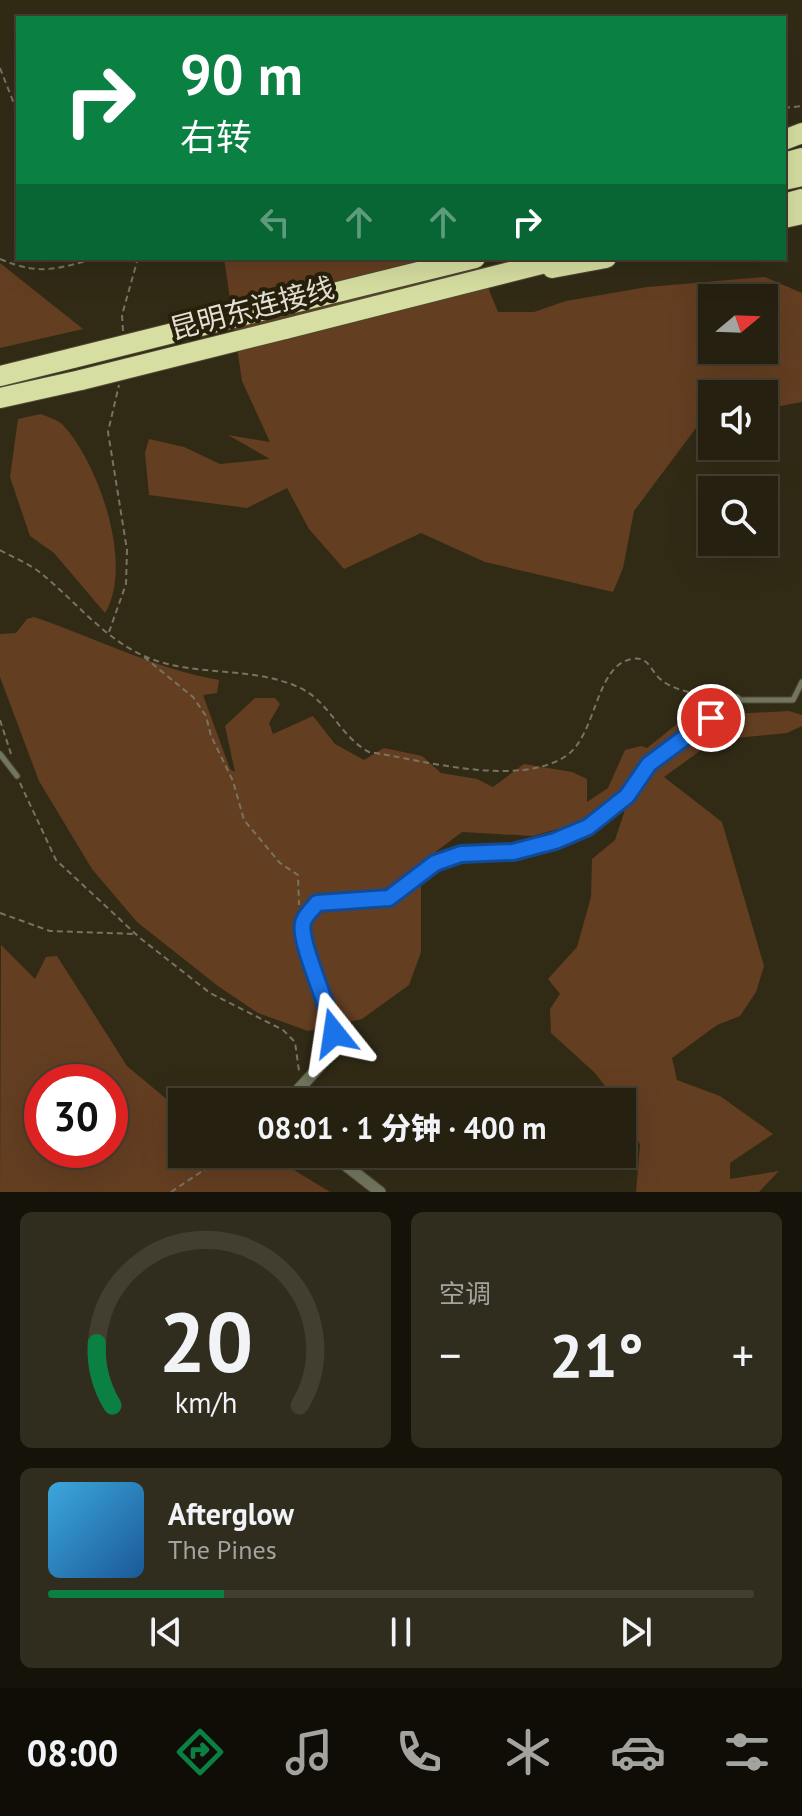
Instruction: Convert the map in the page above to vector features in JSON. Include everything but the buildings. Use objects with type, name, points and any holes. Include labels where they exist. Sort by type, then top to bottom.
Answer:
[{"type":"highway","points":[[377,282],[451,260]]},
{"type":"highway","name":"昆明东连接线","points":[[0,376],[467,260]]},
{"type":"highway","name":"昆明东连接线","points":[[0,398],[557,260]]},
{"type":"highway","points":[[465,282],[594,260]]},
{"type":"street","points":[[298,1088],[331,1050],[334,1033],[331,1012],[303,937],[303,922],[317,903],[389,898],[435,863],[461,854],[513,852],[555,841],[588,827],[627,796],[649,764],[736,700]]},
{"type":"street","points":[[349,1168],[380,1192]]},
{"type":"lane","points":[[736,700],[793,700],[802,682]]},
{"type":"lane","points":[[0,754],[17,776]]},
{"type":"path","points":[[0,68],[16,109]]},
{"type":"path","points":[[0,259],[39,269],[62,270],[94,260]]},
{"type":"path","points":[[124,345],[122,315],[137,260]]},
{"type":"path","points":[[109,634],[126,584],[127,550],[108,432],[122,374]]},
{"type":"path","points":[[0,550],[40,572],[109,634],[144,656],[193,697],[206,716],[233,781],[244,820],[280,863],[298,875],[296,891],[303,922]]},
{"type":"path","points":[[144,656],[266,676],[299,687],[320,701],[351,742],[369,752],[494,771],[529,769],[567,755],[581,741],[610,672],[620,663],[635,658],[649,663],[660,678],[680,690],[736,700]]},
{"type":"path","points":[[0,720],[17,776],[56,860],[136,935],[210,993],[283,1030],[295,1042],[301,1084]]},
{"type":"path","points":[[0,913],[50,931],[136,935]]},
{"type":"path","points":[[171,1192],[207,1168]]},
{"type":"shaded area","points":[[224,260],[477,260],[498,312],[534,312],[566,301],[647,287],[765,277],[802,293],[802,402],[778,406],[778,380],[698,380],[698,425],[634,511],[623,568],[613,592],[485,562],[421,533],[344,569],[309,529],[287,488],[247,508],[149,495],[145,453],[149,439],[184,447],[220,464],[270,459],[228,435],[270,442],[242,381]]},
{"type":"shaded area","points":[[0,263],[83,329],[0,348]]},
{"type":"shaded area","points":[[41,414],[61,423],[76,442],[100,489],[114,543],[116,569],[113,593],[105,613],[54,553],[30,536],[10,477],[18,419]]},
{"type":"shaded area","points":[[34,617],[149,661],[219,680],[217,693],[203,695],[230,769],[235,772],[225,726],[255,698],[275,698],[280,704],[269,723],[273,734],[313,716],[335,744],[364,760],[384,748],[422,756],[441,773],[477,779],[493,787],[524,764],[572,772],[587,779],[587,802],[608,788],[625,750],[641,746],[647,748],[677,724],[697,716],[789,711],[802,715],[802,726],[787,733],[715,740],[664,777],[722,822],[764,966],[756,992],[740,1016],[717,1025],[672,1058],[677,1080],[720,1096],[773,1134],[730,1163],[730,1179],[779,1171],[759,1192],[636,1192],[640,1145],[636,1135],[636,1088],[606,1088],[595,1073],[551,1033],[550,1009],[560,994],[548,979],[577,947],[591,897],[592,859],[615,840],[625,810],[533,836],[462,832],[421,863],[421,952],[409,985],[362,1019],[308,1031],[258,1013],[218,986],[137,922],[92,869],[39,781],[0,677],[0,634],[16,633],[27,619]]},
{"type":"shaded area","points":[[1,945],[35,979],[46,957],[57,956],[126,1064],[24,1064],[24,1168],[128,1168],[128,1067],[168,1100],[168,1168],[291,1168],[330,1192],[0,1192]]},
{"type":"route","points":[[334,1033],[331,1012],[303,937],[303,922],[317,903],[389,898],[435,863],[461,854],[513,852],[555,841],[588,827],[627,796],[649,764],[711,718]]}]
